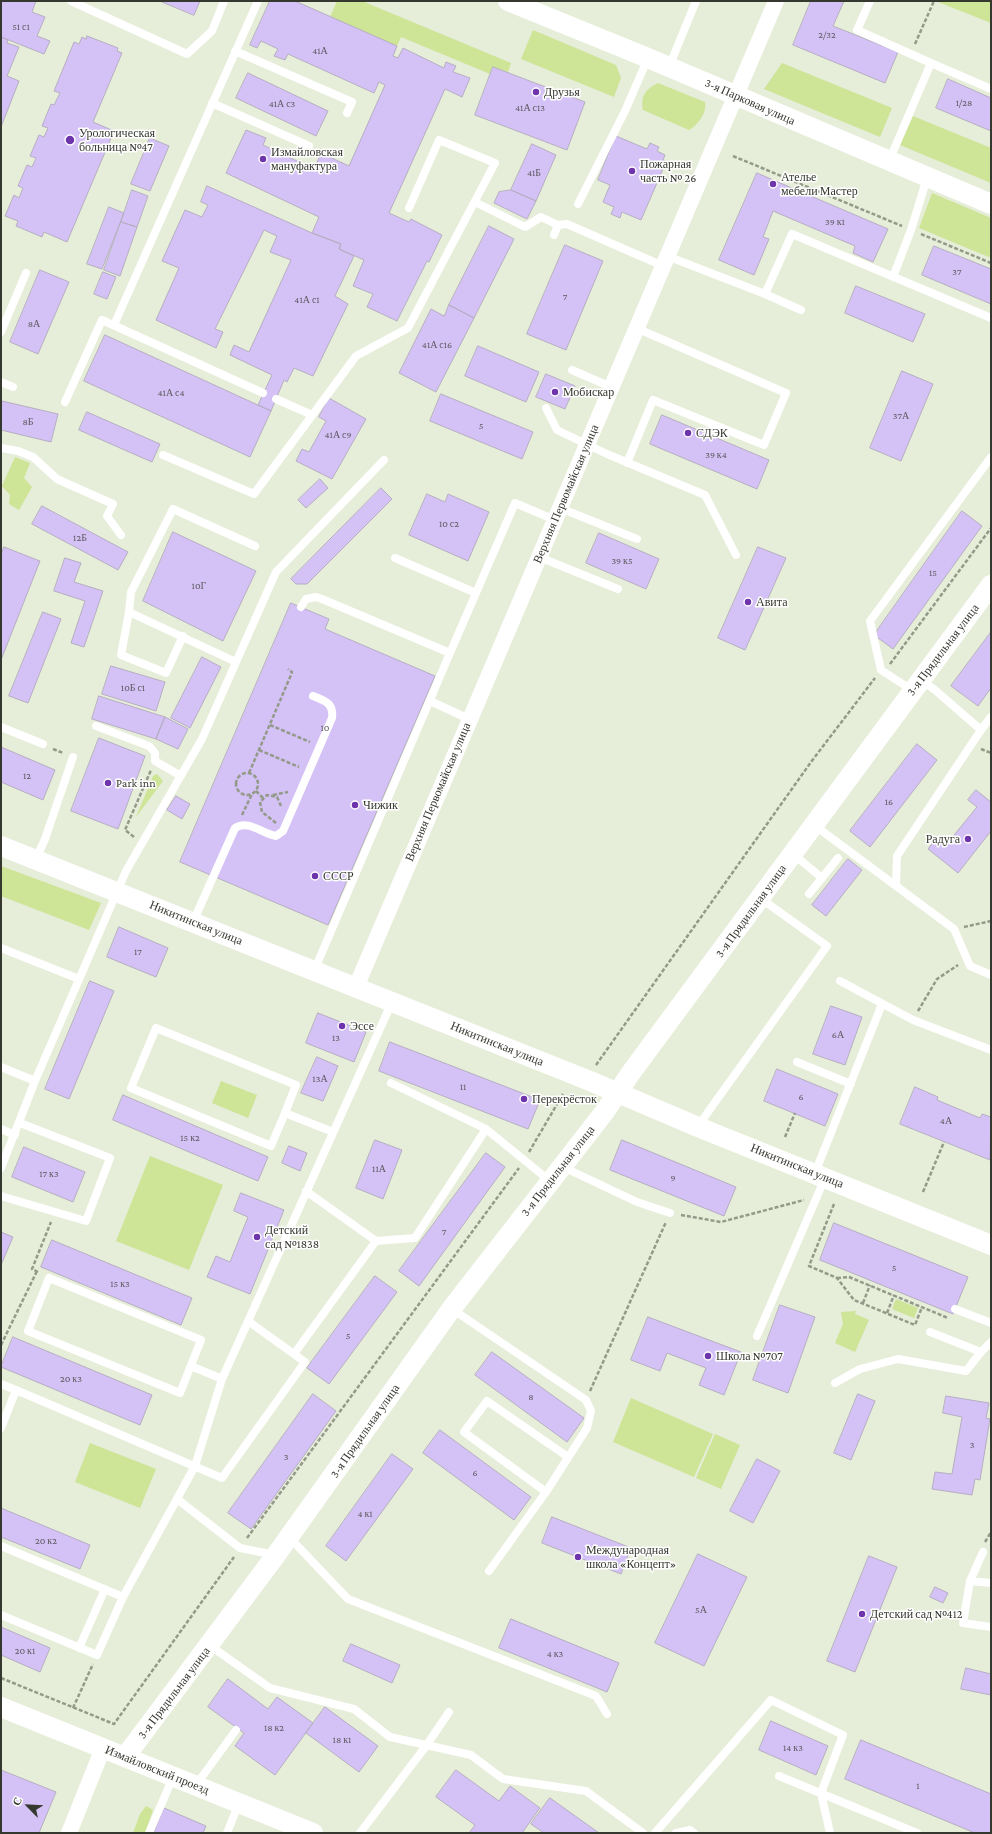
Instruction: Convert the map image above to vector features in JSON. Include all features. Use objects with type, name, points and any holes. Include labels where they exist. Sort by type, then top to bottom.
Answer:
[{"type":"street","name":"3-я Парковая улица","points":[[508,1],[648,58],[888,162],[991,204]]},
{"type":"street","name":"Верхняя Первомайская улица","points":[[356,987],[469,718],[558,514],[776,1]]},
{"type":"street","name":"3-я Прядильная улица","points":[[125,1757],[276,1556],[452,1308],[606,1110],[617,1092],[991,585]]},
{"type":"street","name":"Никитинская улица","points":[[1,846],[117,891],[617,1092],[698,1127],[991,1245]]},
{"type":"street","name":"Измайловский проезд","points":[[1,1707],[313,1833]]},
{"type":"street","points":[[69,1833],[103,1748]]},
{"type":"lane","points":[[71,1],[187,54],[212,30],[224,1]]},
{"type":"lane","points":[[114,326],[258,1]]},
{"type":"lane","points":[[668,67],[696,1]]},
{"type":"lane","points":[[870,1],[857,30],[991,89]]},
{"type":"lane","points":[[235,51],[352,102],[347,113]]},
{"type":"lane","points":[[578,204],[625,111],[648,58]]},
{"type":"lane","points":[[888,162],[931,63]]},
{"type":"lane","points":[[212,103],[309,146]]},
{"type":"lane","points":[[163,455],[254,494],[356,356],[408,328],[496,163],[439,140],[409,208]]},
{"type":"lane","points":[[893,277],[911,230],[927,178]]},
{"type":"lane","points":[[475,202],[525,227],[541,217],[558,225],[567,224],[665,261],[765,294],[801,310]]},
{"type":"lane","points":[[554,235],[558,225]]},
{"type":"lane","points":[[765,294],[792,234],[991,318]]},
{"type":"lane","points":[[1,332],[26,273]]},
{"type":"lane","points":[[65,402],[102,320],[263,393]]},
{"type":"lane","points":[[627,462],[653,400],[764,445],[786,393],[636,328]]},
{"type":"lane","points":[[572,370],[611,387]]},
{"type":"lane","points":[[1,382],[13,387]]},
{"type":"lane","points":[[276,399],[312,415]]},
{"type":"lane","points":[[546,408],[557,430],[587,445],[706,495],[736,555]]},
{"type":"lane","points":[[1,448],[18,451],[33,456],[57,479],[113,504],[107,516],[121,535]]},
{"type":"lane","points":[[981,730],[935,690],[917,685],[881,670],[870,621],[991,457]]},
{"type":"lane","points":[[1,1168],[20,1123],[35,1081],[126,870],[202,739],[276,572],[384,460]]},
{"type":"lane","points":[[314,971],[515,503],[558,514],[637,539]]},
{"type":"lane","points":[[183,636],[166,673],[121,655],[131,592],[173,509],[255,546]]},
{"type":"lane","points":[[539,557],[618,589]]},
{"type":"lane","points":[[395,558],[476,593]]},
{"type":"lane","points":[[301,607],[306,599],[316,597],[450,653]]},
{"type":"lane","points":[[129,612],[236,662]]},
{"type":"lane","points":[[193,922],[231,834],[238,826],[250,826],[276,836],[280,835],[284,828],[320,746],[332,713],[329,703],[313,696]]},
{"type":"lane","points":[[430,701],[469,718]]},
{"type":"lane","points":[[896,886],[897,856],[991,716]]},
{"type":"lane","points":[[1,726],[43,744]]},
{"type":"lane","points":[[96,726],[149,746],[155,753],[155,761],[181,776]]},
{"type":"lane","points":[[36,859],[73,757]]},
{"type":"lane","points":[[814,825],[954,929],[970,966],[991,975]]},
{"type":"lane","points":[[793,854],[822,878]]},
{"type":"lane","points":[[809,894],[838,858]]},
{"type":"lane","points":[[698,1127],[827,946],[760,898]]},
{"type":"lane","points":[[1,948],[79,978]]},
{"type":"lane","points":[[840,981],[913,1020],[991,1050]]},
{"type":"lane","points":[[1,1615],[97,1655],[123,1597],[195,1466],[222,1379],[392,1002]]},
{"type":"lane","points":[[757,1336],[816,1197],[820,1175],[851,1084],[882,1004]]},
{"type":"lane","points":[[156,1028],[296,1085],[285,1113],[271,1146],[131,1088],[156,1028]]},
{"type":"lane","points":[[797,1062],[851,1084]]},
{"type":"lane","points":[[1,1067],[35,1081]]},
{"type":"lane","points":[[391,1083],[486,1129],[524,1161],[556,1174],[670,1213]]},
{"type":"lane","points":[[285,1113],[333,1132]]},
{"type":"lane","points":[[1,1196],[86,1221],[110,1158],[20,1123]]},
{"type":"lane","points":[[1,1129],[15,1135]]},
{"type":"lane","points":[[306,1192],[376,1241],[415,1238],[486,1129]]},
{"type":"lane","points":[[294,1354],[376,1241]]},
{"type":"lane","points":[[49,1278],[201,1340],[190,1366],[180,1393],[28,1331],[49,1278]]},
{"type":"lane","points":[[452,1308],[586,1400],[591,1411],[587,1428],[546,1492],[489,1571]]},
{"type":"lane","points":[[955,1309],[991,1323]]},
{"type":"lane","points":[[1,1384],[222,1478],[305,1362],[248,1321]]},
{"type":"lane","points":[[930,1332],[981,1352]]},
{"type":"lane","points":[[835,1383],[860,1369],[898,1359],[966,1371],[991,1342]]},
{"type":"lane","points":[[190,1366],[222,1379]]},
{"type":"lane","points":[[1,1428],[16,1390]]},
{"type":"lane","points":[[546,1492],[464,1432],[487,1400],[568,1457]]},
{"type":"lane","points":[[177,1499],[240,1548],[276,1556]]},
{"type":"lane","points":[[289,1537],[348,1599],[596,1696],[607,1714]]},
{"type":"lane","points":[[1,1546],[123,1597]]},
{"type":"lane","points":[[983,1552],[970,1581],[963,1623],[991,1627]]},
{"type":"lane","points":[[970,1581],[991,1583]]},
{"type":"lane","points":[[79,1648],[105,1589]]},
{"type":"lane","points":[[209,1645],[270,1688],[354,1709],[390,1737],[471,1755],[503,1779],[586,1791],[643,1833]]},
{"type":"lane","points":[[655,1833],[771,1700],[843,1735],[821,1793],[830,1833]]},
{"type":"lane","points":[[360,1833],[426,1746],[449,1712]]},
{"type":"lane","points":[[196,1786],[236,1730]]},
{"type":"lane","points":[[149,1833],[173,1776]]},
{"type":"lane","points":[[779,1776],[917,1833]]},
{"type":"lane","points":[[227,1833],[239,1803]]},
{"type":"lane","points":[[676,1833],[690,1830],[694,1833]]},
{"type":"path","points":[[912,54],[934,1]]},
{"type":"path","points":[[733,156],[991,263]]},
{"type":"path","points":[[596,1065],[811,762],[881,670],[892,662],[991,528]]},
{"type":"path","points":[[252,794],[242,794],[236,785],[240,776],[249,773],[291,675],[292,672],[288,669]]},
{"type":"path","points":[[270,725],[320,746]]},
{"type":"path","points":[[43,744],[73,757]]},
{"type":"path","points":[[259,750],[309,771]]},
{"type":"path","points":[[143,842],[125,830],[155,761]]},
{"type":"path","points":[[238,826],[252,794],[256,791],[258,782],[253,775],[249,773]]},
{"type":"path","points":[[256,791],[263,798]]},
{"type":"path","points":[[267,795],[273,795],[280,801],[284,828],[262,812],[260,802],[267,795]]},
{"type":"path","points":[[954,929],[991,921]]},
{"type":"path","points":[[913,1020],[937,979],[967,959]]},
{"type":"path","points":[[1,1678],[114,1724],[240,1548],[524,1161],[563,1094]]},
{"type":"path","points":[[785,1137],[795,1113]]},
{"type":"path","points":[[923,1192],[944,1142]]},
{"type":"path","points":[[586,1400],[670,1213],[721,1222],[816,1197]]},
{"type":"path","points":[[834,1204],[809,1266],[837,1278],[849,1277],[922,1307],[937,1315],[951,1319]]},
{"type":"path","points":[[49,1278],[32,1269],[55,1212]]},
{"type":"path","points":[[1,1345],[37,1272]]},
{"type":"path","points":[[837,1278],[854,1300],[915,1325],[922,1307]]},
{"type":"path","points":[[863,1303],[870,1286]]},
{"type":"path","points":[[887,1313],[894,1295]]},
{"type":"path","points":[[74,1708],[97,1655]]},
{"type":"green space","points":[[337,1],[362,1],[511,63],[508,72],[493,67],[490,74],[401,37],[397,46],[330,17]]},
{"type":"green space","points":[[939,1],[991,1],[991,23],[938,2]]},
{"type":"green space","points":[[533,30],[616,65],[621,78],[614,97],[521,59]]},
{"type":"green space","points":[[782,63],[892,108],[880,137],[764,89]]},
{"type":"green space","points":[[658,83],[705,102],[705,110],[699,122],[689,130],[643,110],[643,97],[647,90]]},
{"type":"green space","points":[[913,116],[991,148],[991,183],[900,145]]},
{"type":"green space","points":[[932,193],[991,218],[991,258],[919,228]]},
{"type":"green space","points":[[15,457],[30,463],[24,478],[32,487],[19,510],[9,504],[10,495],[2,486]]},
{"type":"green space","points":[[157,774],[163,781],[136,817],[153,776]]},
{"type":"green space","points":[[1,866],[101,903],[89,930],[1,896]]},
{"type":"green space","points":[[221,1081],[257,1095],[248,1118],[212,1103]]},
{"type":"green space","points":[[150,1156],[223,1185],[189,1270],[116,1241]]},
{"type":"green space","points":[[896,1299],[918,1308],[914,1318],[892,1309]]},
{"type":"green space","points":[[856,1311],[855,1314],[869,1320],[855,1352],[835,1343],[843,1324],[841,1312]]},
{"type":"green space","points":[[631,1398],[713,1434],[694,1477],[613,1442]]},
{"type":"green space","points":[[715,1434],[740,1445],[721,1489],[696,1478]]},
{"type":"green space","points":[[90,1443],[156,1469],[140,1508],[75,1482]]},
{"type":"green space","points":[[146,1806],[153,1810],[145,1833],[133,1833],[140,1814]]},
{"type":"building","points":[[1,1],[36,1],[32,12],[45,17],[37,36],[50,41],[44,54],[1,37]]},
{"type":"building","points":[[160,1],[200,1],[194,15]]},
{"type":"building","name":"Измайловская мануфактура","points":[[270,1],[295,1],[397,46],[393,56],[398,58],[403,48],[444,68],[446,62],[456,66],[453,72],[470,78],[462,97],[445,89],[389,213],[409,222],[411,219],[442,235],[429,262],[427,261],[397,321],[367,307],[373,294],[353,286],[364,260],[339,249],[341,244],[312,233],[319,217],[226,173],[246,130],[266,138],[263,145],[314,169],[321,153],[349,166],[385,85],[379,82],[374,93],[288,54],[285,60],[274,56],[278,49],[261,41],[257,48],[250,45]]},
{"type":"building","points":[[811,1],[844,1],[833,26],[898,52],[885,83],[793,45]]},
{"type":"building","points":[[87,36],[118,48],[117,51],[122,53],[93,122],[114,131],[67,242],[44,232],[42,237],[16,226],[18,221],[5,216],[14,195],[19,198],[23,188],[18,186],[27,165],[32,167],[36,158],[30,156],[39,135],[44,137],[48,128],[42,126],[51,104],[54,105],[60,93],[54,91],[74,42],[79,44],[82,37],[86,39]]},
{"type":"building","points":[[1,37],[8,40],[7,43],[19,47],[7,76],[19,81],[1,127]]},
{"type":"building","points":[[493,67],[585,102],[567,150],[475,115]]},
{"type":"building","points":[[248,73],[328,111],[316,136],[236,98]]},
{"type":"building","points":[[948,79],[991,98],[991,131],[936,108]]},
{"type":"building","name":"Пожарная часть № 26","points":[[616,136],[647,149],[650,143],[659,147],[657,151],[665,155],[663,160],[666,162],[641,220],[622,212],[620,218],[611,214],[614,207],[603,202],[610,185],[598,180]]},
{"type":"building","points":[[150,138],[169,146],[150,191],[131,184]]},
{"type":"building","points":[[532,144],[556,155],[536,201],[511,190]]},
{"type":"building","points":[[757,173],[888,229],[873,262],[853,253],[855,246],[773,211],[763,237],[769,239],[754,275],[719,260]]},
{"type":"building","points":[[207,186],[312,233],[341,244],[339,249],[354,256],[335,296],[348,304],[313,376],[294,368],[287,382],[284,380],[271,411],[258,405],[272,375],[230,355],[234,345],[249,352],[291,260],[270,252],[277,236],[264,230],[215,329],[223,332],[216,348],[156,320],[179,268],[162,261],[185,210],[202,217],[208,205],[201,202]]},
{"type":"building","points":[[132,190],[148,196],[137,227],[121,222]]},
{"type":"building","points":[[511,190],[536,201],[527,219],[494,203],[499,192]]},
{"type":"building","points":[[109,207],[124,213],[102,269],[87,264]]},
{"type":"building","points":[[121,222],[137,227],[120,276],[104,270]]},
{"type":"building","points":[[489,226],[514,239],[474,318],[449,305]]},
{"type":"building","points":[[565,245],[603,261],[566,350],[527,334]]},
{"type":"building","points":[[934,246],[991,269],[991,304],[922,275]]},
{"type":"building","points":[[40,270],[69,282],[38,354],[10,342]]},
{"type":"building","points":[[103,272],[116,277],[107,299],[94,294]]},
{"type":"building","points":[[856,286],[925,314],[913,342],[845,313]]},
{"type":"building","points":[[449,305],[474,318],[436,392],[399,373],[431,309],[444,316]]},
{"type":"building","points":[[105,335],[271,411],[250,457],[84,381]]},
{"type":"building","points":[[478,346],[539,372],[526,402],[465,376]]},
{"type":"building","points":[[902,371],[933,384],[901,461],[870,448]]},
{"type":"building","name":"Мобискар","points":[[546,374],[575,386],[565,409],[536,397]]},
{"type":"building","points":[[441,394],[533,432],[522,459],[430,421]]},
{"type":"building","points":[[329,398],[366,419],[332,479],[296,461],[302,449],[309,452],[326,421],[319,417]]},
{"type":"building","points":[[2,401],[58,414],[51,442],[1,430]]},
{"type":"building","points":[[87,412],[160,444],[152,462],[79,430]]},
{"type":"building","points":[[662,415],[769,460],[757,489],[650,444]]},
{"type":"building","points":[[320,479],[328,488],[306,508],[298,500]]},
{"type":"building","points":[[381,488],[392,499],[307,584],[296,584],[291,579]]},
{"type":"building","points":[[427,494],[445,502],[448,494],[489,512],[468,561],[409,535]]},
{"type":"building","points":[[42,506],[128,552],[118,570],[32,524]]},
{"type":"building","points":[[962,511],[982,526],[893,649],[874,635]]},
{"type":"building","points":[[173,532],[256,571],[223,641],[143,601]]},
{"type":"building","points":[[599,533],[659,559],[646,589],[586,563]]},
{"type":"building","points":[[4,547],[40,561],[1,660],[1,555]]},
{"type":"building","points":[[758,547],[786,558],[745,650],[718,638]]},
{"type":"building","points":[[65,558],[81,563],[74,582],[103,591],[84,647],[71,643],[85,601],[54,591]]},
{"type":"building","points":[[291,603],[329,619],[325,629],[435,676],[328,925],[180,862]]},
{"type":"building","points":[[43,612],[61,619],[28,703],[9,696]]},
{"type":"building","points":[[991,632],[991,688],[978,706],[951,686]]},
{"type":"building","points":[[202,657],[221,667],[190,728],[171,718]]},
{"type":"building","points":[[111,666],[165,682],[156,711],[102,694]]},
{"type":"building","points":[[99,696],[165,717],[156,739],[92,719]]},
{"type":"building","points":[[165,717],[188,729],[178,749],[156,739]]},
{"type":"building","name":"Park inn","points":[[99,738],[145,756],[118,829],[71,811]]},
{"type":"building","points":[[917,744],[937,760],[870,847],[850,831]]},
{"type":"building","points":[[1,747],[55,770],[43,800],[1,782]]},
{"type":"building","points":[[976,790],[991,802],[991,831],[958,873],[928,849],[936,838],[946,845],[977,807],[968,800]]},
{"type":"building","points":[[176,796],[190,804],[182,819],[167,810]]},
{"type":"building","points":[[848,859],[862,870],[826,916],[812,905]]},
{"type":"building","points":[[119,927],[168,948],[156,977],[107,957]]},
{"type":"building","points":[[90,981],[114,991],[69,1099],[45,1089]]},
{"type":"building","points":[[831,1006],[862,1017],[845,1065],[813,1054]]},
{"type":"building","points":[[318,1013],[366,1032],[354,1062],[306,1043]]},
{"type":"building","points":[[390,1042],[540,1100],[528,1129],[379,1071]]},
{"type":"building","points":[[317,1057],[338,1066],[323,1101],[301,1093]]},
{"type":"building","points":[[777,1069],[838,1094],[825,1126],[764,1101]]},
{"type":"building","points":[[915,1087],[938,1097],[937,1100],[980,1118],[982,1114],[991,1117],[990,1160],[900,1124]]},
{"type":"building","points":[[123,1095],[268,1157],[258,1181],[113,1120]]},
{"type":"building","points":[[375,1140],[402,1150],[383,1199],[356,1188]]},
{"type":"building","points":[[622,1140],[736,1187],[724,1216],[610,1170]]},
{"type":"building","points":[[289,1146],[307,1153],[300,1171],[282,1163]]},
{"type":"building","points":[[24,1147],[85,1172],[73,1202],[12,1177]]},
{"type":"building","points":[[486,1153],[505,1167],[419,1286],[399,1271]]},
{"type":"building","name":"Детский сад №1838","points":[[241,1193],[284,1210],[250,1294],[207,1277],[216,1256],[230,1262],[248,1217],[234,1211]]},
{"type":"building","points":[[834,1223],[968,1277],[953,1314],[820,1260]]},
{"type":"building","points":[[1,1232],[13,1237],[1,1265]]},
{"type":"building","points":[[52,1240],[192,1298],[181,1325],[41,1267]]},
{"type":"building","points":[[375,1276],[397,1292],[329,1384],[307,1368]]},
{"type":"building","points":[[780,1305],[815,1317],[788,1393],[753,1380]]},
{"type":"building","name":"Школа №707","points":[[648,1317],[741,1352],[724,1395],[699,1385],[706,1368],[667,1353],[660,1371],[631,1360]]},
{"type":"building","points":[[13,1337],[152,1395],[140,1425],[1,1367]]},
{"type":"building","points":[[492,1352],[584,1418],[567,1442],[475,1375]]},
{"type":"building","points":[[313,1394],[336,1411],[251,1529],[228,1513]]},
{"type":"building","points":[[858,1394],[875,1401],[851,1460],[834,1453]]},
{"type":"building","points":[[946,1396],[989,1403],[986,1418],[990,1419],[980,1480],[975,1479],[972,1495],[932,1489],[935,1472],[952,1474],[962,1417],[943,1413]]},
{"type":"building","points":[[440,1430],[531,1497],[514,1520],[423,1453]]},
{"type":"building","points":[[392,1454],[413,1469],[346,1561],[326,1546]]},
{"type":"building","points":[[757,1459],[780,1471],[753,1523],[730,1511]]},
{"type":"building","points":[[1,1508],[90,1545],[80,1569],[1,1537]]},
{"type":"building","points":[[552,1517],[631,1548],[621,1574],[542,1543]]},
{"type":"building","points":[[698,1554],[747,1577],[704,1666],[655,1643]]},
{"type":"building","name":"Детский сад №412","points":[[869,1556],[897,1567],[855,1672],[827,1661]]},
{"type":"building","points":[[935,1587],[948,1593],[943,1603],[930,1597]]},
{"type":"building","points":[[511,1619],[619,1663],[607,1692],[499,1648]]},
{"type":"building","points":[[1,1627],[50,1648],[40,1672],[1,1655]]},
{"type":"building","points":[[351,1644],[400,1665],[392,1683],[343,1661]]},
{"type":"building","points":[[966,1668],[991,1674],[991,1695],[961,1689]]},
{"type":"building","points":[[228,1679],[268,1709],[277,1697],[313,1723],[275,1775],[235,1746],[244,1733],[208,1707]]},
{"type":"building","points":[[325,1707],[378,1746],[359,1772],[306,1733]]},
{"type":"building","points":[[771,1721],[828,1746],[816,1775],[759,1750]]},
{"type":"building","points":[[861,1740],[991,1794],[991,1833],[975,1833],[845,1779]]},
{"type":"building","points":[[1,1770],[56,1792],[39,1833],[1,1833]]},
{"type":"building","points":[[456,1770],[499,1801],[510,1786],[540,1808],[522,1833],[469,1833],[475,1825],[436,1797]]},
{"type":"building","points":[[550,1798],[599,1833],[544,1833],[531,1824]]},
{"type":"building","points":[[164,1808],[206,1826],[203,1833],[154,1833]]},
{"type":"place","name":"Друзья","points":[[536,92]]},
{"type":"place","name":"Урологическая больница №47","points":[[70,140]]},
{"type":"place","name":"Измайловская мануфактура","points":[[263,159]]},
{"type":"place","name":"Пожарная часть № 26","points":[[632,171]]},
{"type":"place","name":"Ателье мебели Мастер","points":[[773,184]]},
{"type":"place","name":"Мобискар","points":[[555,392]]},
{"type":"place","name":"СДЭК","points":[[688,433]]},
{"type":"place","name":"Авита","points":[[748,602]]},
{"type":"place","name":"Park inn","points":[[108,783]]},
{"type":"place","name":"Чижик","points":[[355,805]]},
{"type":"place","name":"Радуга","points":[[968,839]]},
{"type":"place","name":"СССР","points":[[315,876]]},
{"type":"place","name":"Эссе","points":[[342,1026]]},
{"type":"place","name":"Перекрёсток","points":[[524,1099]]},
{"type":"place","name":"Детский сад №1838","points":[[257,1237]]},
{"type":"place","name":"Школа №707","points":[[708,1356]]},
{"type":"place","name":"Международная школа «Концепт»","points":[[578,1557]]},
{"type":"place","name":"Детский сад №412","points":[[862,1614]]}]
